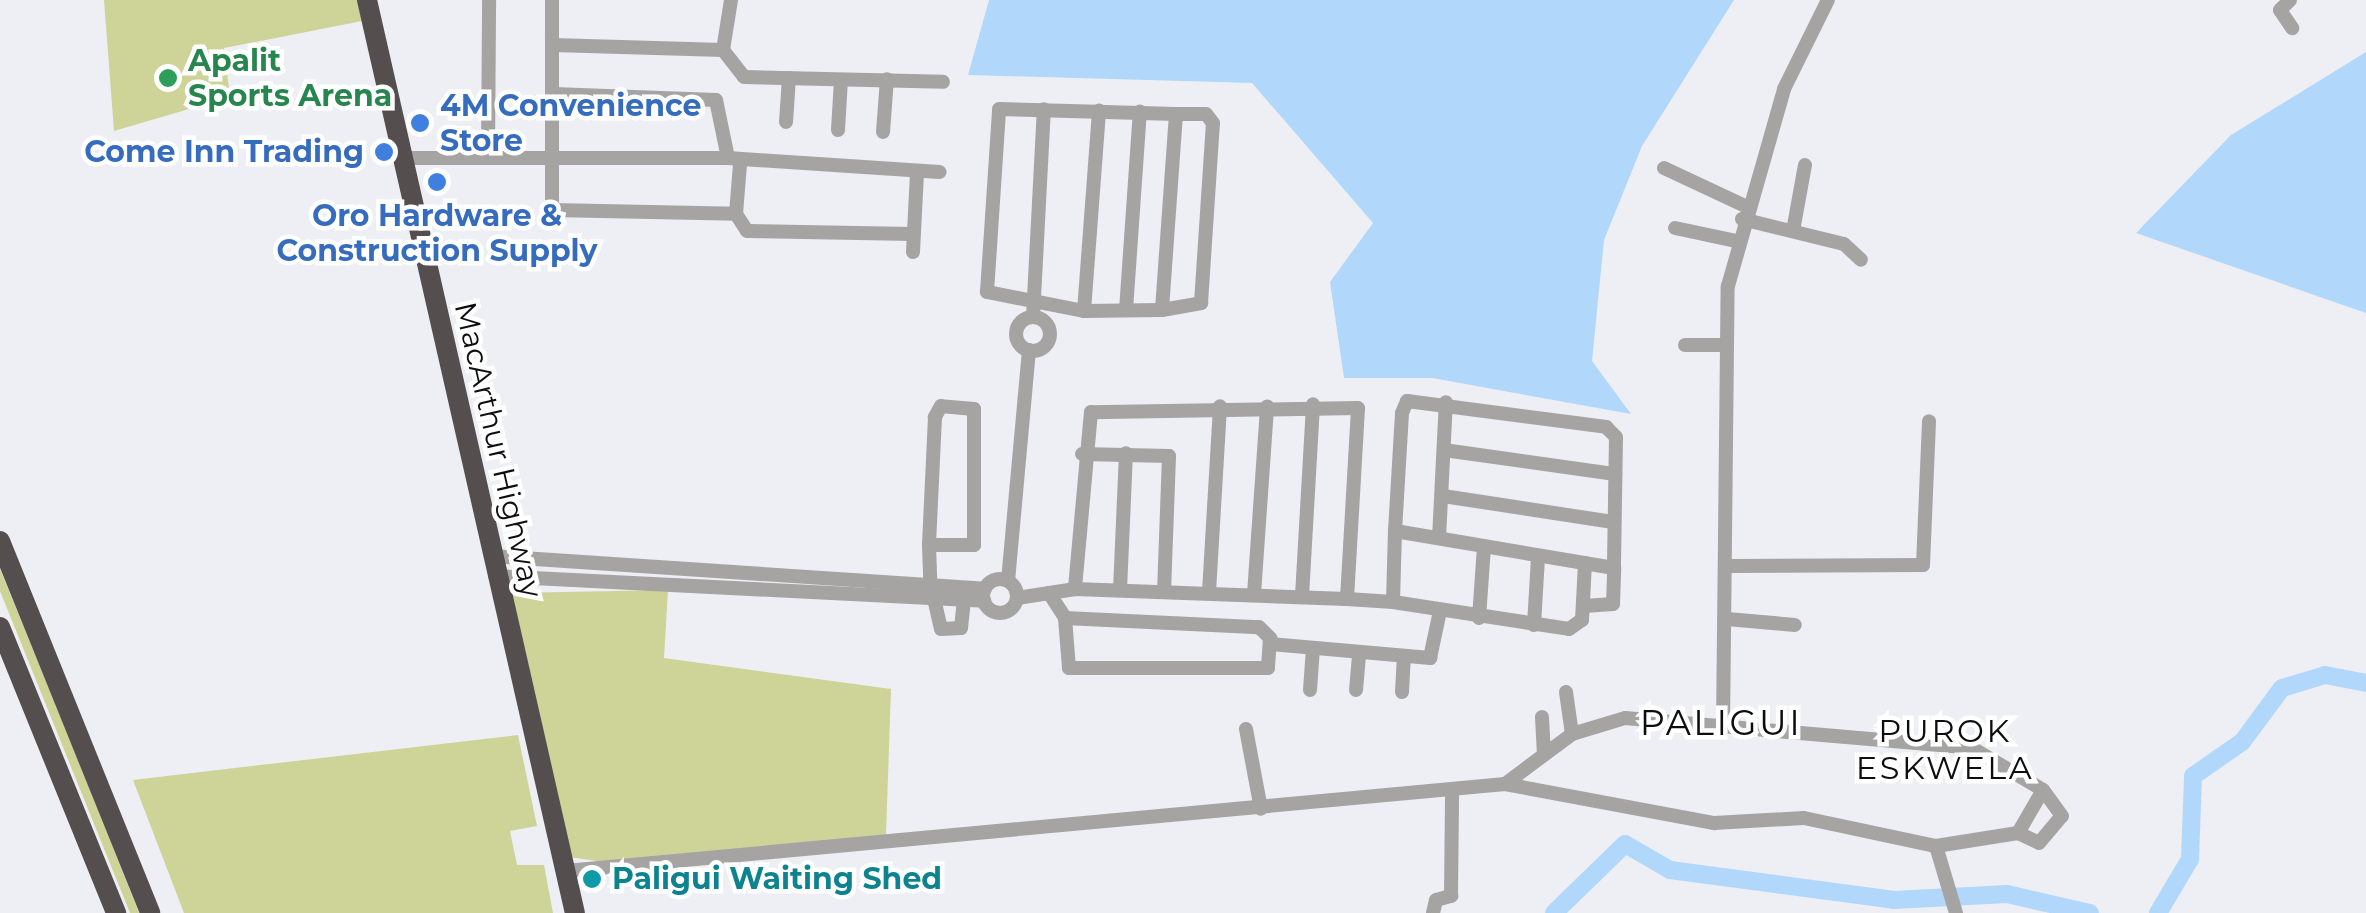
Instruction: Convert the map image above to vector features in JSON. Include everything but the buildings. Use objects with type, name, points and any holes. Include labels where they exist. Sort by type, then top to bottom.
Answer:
[{"type":"highway","name":"MacArthur Highway","points":[[367,0],[575,913]]},
{"type":"highway","points":[[0,541],[150,913]]},
{"type":"highway","points":[[0,626],[116,913]]},
{"type":"street","points":[[488,156],[490,0]]},
{"type":"street","points":[[552,0],[552,210],[736,214]]},
{"type":"street","points":[[732,0],[723,50],[744,76],[943,82]]},
{"type":"street","points":[[1723,728],[1728,566],[1722,346],[1736,240],[1797,54],[1828,0]]},
{"type":"street","points":[[2290,0],[2281,15],[2292,28]]},
{"type":"street","points":[[553,46],[723,50]]},
{"type":"street","points":[[786,122],[789,78]]},
{"type":"street","points":[[884,132],[887,79]]},
{"type":"street","points":[[838,130],[841,80]]},
{"type":"street","points":[[553,94],[716,100],[734,161],[736,214],[747,231],[912,234]]},
{"type":"street","points":[[1017,598],[1008,581],[1029,350],[1016,329],[1033,316],[1044,110]]},
{"type":"street","points":[[1084,311],[1100,111]]},
{"type":"street","points":[[1100,111],[1206,114],[1214,123],[1201,303],[1162,310],[1084,311],[985,285],[997,112],[1100,111]]},
{"type":"street","points":[[1126,310],[1140,111]]},
{"type":"street","points":[[1162,310],[1176,114]]},
{"type":"street","points":[[402,158],[734,161],[918,174],[940,172]]},
{"type":"street","points":[[1793,231],[1805,165]]},
{"type":"street","points":[[1664,168],[1744,213],[1852,247],[1861,260]]},
{"type":"street","points":[[913,252],[918,174]]},
{"type":"street","points":[[1674,228],[1736,240]]},
{"type":"street","points":[[1029,350],[1050,336],[1033,316]]},
{"type":"street","points":[[1685,345],[1722,346]]},
{"type":"street","points":[[1438,538],[1446,402]]},
{"type":"street","points":[[1393,602],[1402,406],[1446,402],[1606,427],[1616,437],[1614,604],[1584,606]]},
{"type":"street","points":[[1302,596],[1313,404]]},
{"type":"street","points":[[1075,589],[1082,454],[1091,412],[1313,404],[1358,408],[1347,600]]},
{"type":"street","points":[[1209,592],[1220,406]]},
{"type":"street","points":[[1254,594],[1267,406]]},
{"type":"street","points":[[929,545],[974,545],[974,408],[936,412],[929,545],[937,623],[954,631],[964,598]]},
{"type":"street","points":[[1728,566],[1923,566],[1929,421]]},
{"type":"street","points":[[1444,450],[1615,474]]},
{"type":"street","points":[[1082,454],[1126,452],[1172,462],[1164,591]]},
{"type":"street","points":[[1120,590],[1126,452]]},
{"type":"street","points":[[1442,496],[1613,522]]},
{"type":"street","points":[[1396,531],[1614,568]]},
{"type":"street","points":[[1479,618],[1484,547]]},
{"type":"street","points":[[525,558],[526,576]]},
{"type":"street","points":[[493,566],[525,558],[930,581],[984,595],[1004,613],[1017,598],[1075,589],[1302,596],[1393,602],[1570,630],[1584,606],[1584,562]]},
{"type":"street","points":[[1534,625],[1538,558]]},
{"type":"street","points":[[583,561],[584,579]]},
{"type":"street","points":[[493,566],[526,576],[964,598],[984,595],[1008,581]]},
{"type":"street","points":[[724,586],[725,569]]},
{"type":"street","points":[[1049,592],[1065,618],[1064,664],[1077,669],[1261,673],[1270,644]]},
{"type":"street","points":[[1270,644],[1430,658],[1440,611]]},
{"type":"street","points":[[1065,618],[1259,627],[1270,644]]},
{"type":"street","points":[[1727,620],[1796,625]]},
{"type":"street","points":[[1310,690],[1313,648]]},
{"type":"street","points":[[1356,690],[1359,652]]},
{"type":"street","points":[[1402,692],[1404,656]]},
{"type":"street","points":[[1566,692],[1572,734]]},
{"type":"street","points":[[1542,717],[1544,750]]},
{"type":"street","points":[[566,871],[1452,795],[1505,784],[1696,820],[1804,818],[1936,846],[2018,833],[2039,843],[2056,832],[2062,816],[2043,790],[1972,748],[1625,718],[1572,734],[1544,750],[1505,784]]},
{"type":"street","points":[[1246,729],[1261,810]]},
{"type":"street","points":[[2018,833],[2043,790]]},
{"type":"street","points":[[1433,913],[1436,900],[1451,896],[1452,795]]},
{"type":"street","points":[[1936,846],[1952,901]]},
{"type":"green space","name":"Apalit Sports Arena","points":[[104,0],[357,0],[362,21],[224,48],[230,97],[114,131]]},
{"type":"green space","points":[[0,569],[139,913],[130,913],[0,591]]},
{"type":"green space","points":[[668,590],[664,658],[891,689],[886,835],[610,863],[570,857],[512,593]]},
{"type":"green space","points":[[518,735],[537,826],[510,831],[517,865],[544,865],[553,913],[184,913],[133,780]]},
{"type":"water","points":[[989,0],[1734,0],[1642,146],[1604,240],[1592,361],[1631,414],[1432,378],[1344,378],[1330,282],[1373,223],[1252,83],[968,75]]},
{"type":"water","points":[[2366,52],[2366,313],[2136,233],[2231,135]]},
{"type":"waterway","points":[[2158,913],[2190,859],[2193,776],[2242,742],[2282,688],[2325,675],[2366,683]]},
{"type":"waterway","points":[[1554,913],[1625,844],[1670,870],[1894,900],[2007,894],[2090,913]]},
{"type":"place","name":"Apalit Sports Arena","points":[[168,78]]},
{"type":"place","name":"4M Convenience Store","points":[[420,123]]},
{"type":"place","name":"Come Inn Trading","points":[[384,152]]},
{"type":"place","name":"Oro Hardware & Construction Supply","points":[[437,182]]},
{"type":"place","name":"Paligui Waiting Shed","points":[[592,879]]},
{"type":"district","name":"PALIGUI","points":[[1721,723]]},
{"type":"district","name":"PUROK ESKWELA","points":[[1945,750]]}]
